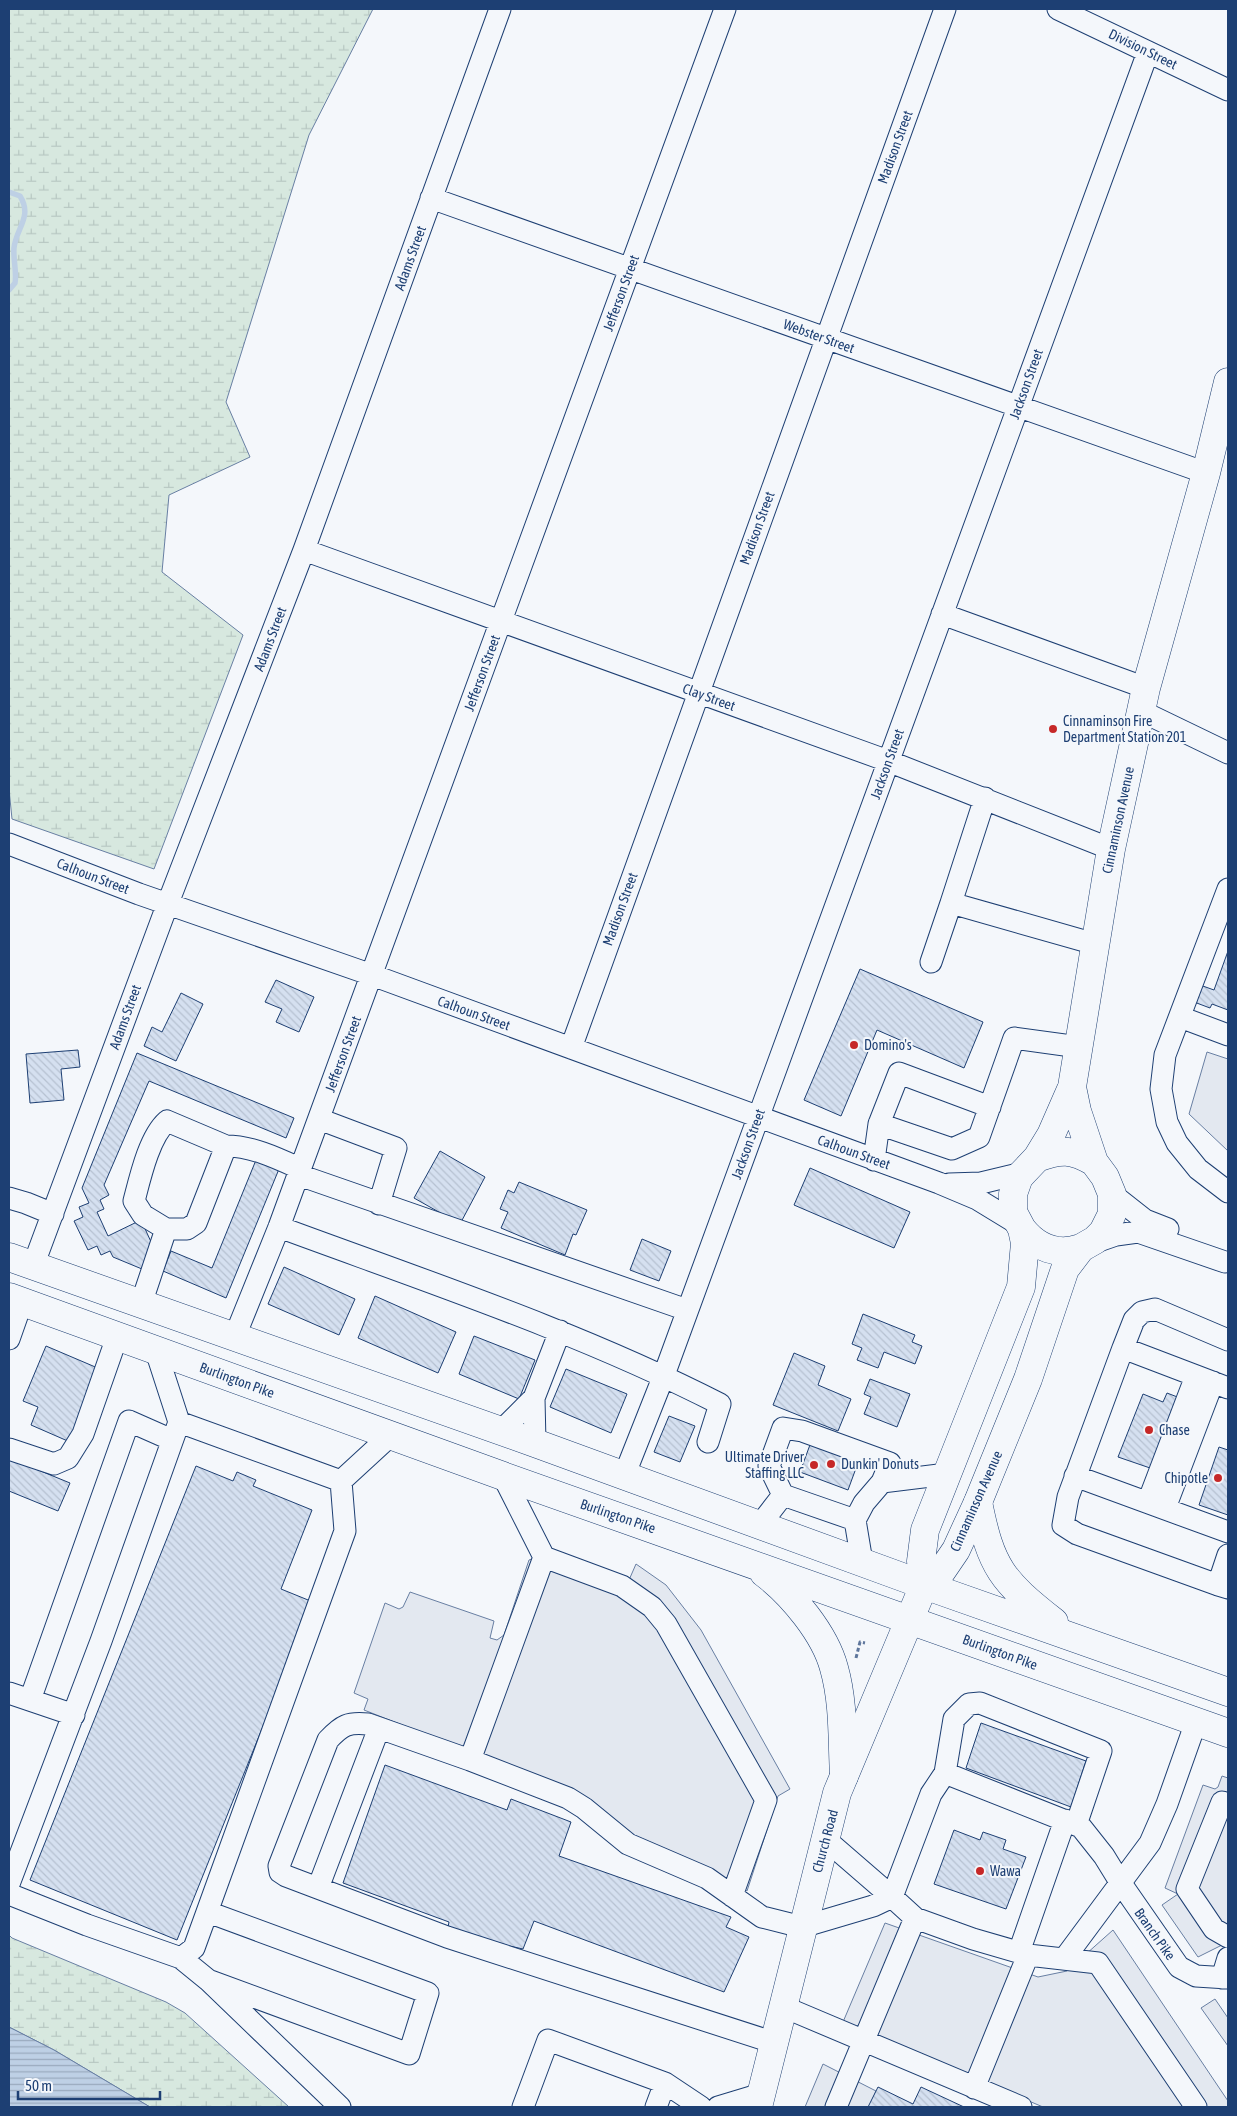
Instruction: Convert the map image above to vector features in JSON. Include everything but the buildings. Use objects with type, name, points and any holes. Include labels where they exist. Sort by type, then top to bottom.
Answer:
[{"type":"main road","name":"Cinnaminson Avenue","points":[[1072,1087],[1076,1111],[1094,1162],[1105,1177],[1112,1194],[1113,1207],[1103,1232],[1086,1246],[1065,1269],[1028,1379],[978,1502],[956,1550],[939,1575],[924,1586],[921,1564],[923,1538],[1021,1287],[1025,1252],[1020,1226],[1013,1212],[1012,1203],[1016,1185],[1062,1114],[1072,1087],[1111,849],[1144,699],[1206,473],[1228,382]]},
{"type":"main road","name":"Calhoun Street","points":[[1029,1165],[1051,1152],[1065,1151],[1080,1154],[1094,1162]]},
{"type":"main road","name":"Calhoun Street","points":[[1020,1226],[1032,1240],[1049,1249],[1064,1251],[1086,1246]]},
{"type":"main road","points":[[21,1262],[535,1443],[924,1586],[1228,1692]]},
{"type":"main road","name":"Burlington Pike","points":[[16,1300],[503,1476],[1228,1733]]},
{"type":"main road","points":[[978,1502],[990,1550],[1002,1575],[1021,1596],[1071,1636]]},
{"type":"main road","points":[[753,1564],[781,1586],[793,1600],[810,1622],[834,1666],[839,1690],[844,1776]]},
{"type":"main road","name":"Church Road","points":[[760,2101],[776,2043],[802,1927],[837,1792],[908,1619],[924,1586]]},
{"type":"street","name":"Adams Street","points":[[21,1262],[53,1214],[168,903],[304,550],[500,9]]},
{"type":"street","name":"Jefferson Street","points":[[235,1336],[300,1172],[725,9]]},
{"type":"street","name":"Madison Street","points":[[571,1048],[945,9]]},
{"type":"street","name":"Division Street","points":[[1058,9],[1228,90]]},
{"type":"street","name":"Jackson Street","points":[[624,1476],[664,1375],[1148,52]]},
{"type":"street","name":"Webster Street","points":[[432,198],[1206,473]]},
{"type":"street","name":"Clay Street","points":[[304,550],[888,761],[1111,849]]},
{"type":"street","points":[[942,614],[1144,699],[1228,753]]},
{"type":"street","points":[[931,962],[985,798]]},
{"type":"street","name":"Calhoun Street","points":[[9,844],[139,894],[372,975],[939,1183],[977,1199],[1020,1226]]},
{"type":"street","points":[[1228,889],[1165,1056],[1162,1072],[1162,1100],[1167,1122],[1176,1142],[1190,1161],[1228,1192]]},
{"type":"street","points":[[950,902],[1095,944]]},
{"type":"street","points":[[1180,1017],[1228,1034]]},
{"type":"street","points":[[879,1124],[952,1149],[979,1137],[1014,1038],[1079,1047]]},
{"type":"street","points":[[874,1160],[879,1124],[898,1073],[990,1107]]},
{"type":"street","points":[[319,1119],[396,1148],[379,1204]]},
{"type":"street","points":[[226,1146],[196,1223],[186,1230],[166,1229],[143,1215],[134,1201],[140,1177],[159,1128],[167,1121],[226,1146],[235,1146],[268,1154],[300,1172],[379,1204],[687,1310]]},
{"type":"street","name":"Calhoun Street","points":[[939,1183],[969,1184],[1029,1165]]},
{"type":"street","name":"Calhoun Street","points":[[1112,1194],[1145,1220],[1200,1240],[1227,1263]]},
{"type":"street","points":[[9,1198],[53,1214]]},
{"type":"street","points":[[279,1228],[560,1331],[664,1375],[720,1404],[708,1442]]},
{"type":"street","points":[[141,1304],[166,1229]]},
{"type":"street","name":"Calhoun Street","points":[[1086,1246],[1116,1235],[1138,1232],[1227,1263]]},
{"type":"street","points":[[9,1339],[16,1300]]},
{"type":"street","points":[[1228,1340],[1155,1309],[1142,1312],[1134,1320],[1075,1476],[1068,1498],[1063,1526],[1077,1534],[1223,1586],[1228,1555]]},
{"type":"street","points":[[535,1443],[534,1398],[560,1331]]},
{"type":"street","points":[[9,1449],[54,1464],[68,1458],[83,1434],[117,1337]]},
{"type":"street","points":[[1123,1348],[1212,1382],[1157,1505]]},
{"type":"street","points":[[9,1884],[74,1715],[176,1431],[156,1351]]},
{"type":"street","points":[[501,1431],[534,1398]]},
{"type":"street","points":[[30,1700],[129,1421],[176,1431],[340,1482]]},
{"type":"street","points":[[855,1520],[784,1495],[769,1466],[783,1428],[802,1432],[890,1463],[882,1482],[864,1503],[855,1520],[862,1562]]},
{"type":"street","points":[[340,1482],[391,1435]]},
{"type":"street","points":[[882,1482],[947,1474]]},
{"type":"street","points":[[503,1476],[544,1558],[622,1586],[652,1606],[666,1624],[766,1800],[732,1896]]},
{"type":"street","points":[[1075,1476],[1228,1532]]},
{"type":"street","points":[[187,1953],[208,1912],[345,1531],[340,1482]]},
{"type":"street","points":[[759,1526],[784,1495]]},
{"type":"street","points":[[470,1760],[544,1558]]},
{"type":"street","points":[[9,1693],[74,1715]]},
{"type":"street","points":[[776,2043],[447,1937],[286,1876],[280,1872],[278,1866],[328,1740],[340,1728],[354,1723],[368,1724],[470,1760],[568,1798],[584,1808],[628,1844],[707,1878],[762,1917],[802,1927],[873,1906],[892,1897],[931,1794],[945,1773],[954,1719],[969,1704],[980,1703],[1101,1752],[1071,1822],[974,2088]]},
{"type":"street","points":[[1064,1959],[1150,1843],[1196,1722]]},
{"type":"street","points":[[318,1888],[379,1728]]},
{"type":"street","points":[[945,1773],[1071,1822]]},
{"type":"street","points":[[1228,1804],[1222,1802],[1187,1889],[1214,1929],[1228,1937]]},
{"type":"street","name":"Branch Pike","points":[[1071,1822],[1081,1827],[1104,1856],[1179,1967],[1196,1976],[1226,1971]]},
{"type":"street","points":[[825,1838],[915,1918],[973,1939],[1024,1954],[1098,1963],[1196,2107]]},
{"type":"street","points":[[9,1894],[87,1925],[187,1953],[208,1980],[340,2107]]},
{"type":"street","points":[[208,1912],[428,1993],[409,2054],[208,1980]]},
{"type":"street","points":[[836,2107],[915,1918]]},
{"type":"street","points":[[784,2007],[1021,2107]]},
{"type":"street","points":[[523,2107],[548,2040],[665,2083],[701,2107]]},
{"type":"street","points":[[656,2107],[665,2083]]},
{"type":"street","points":[[718,2107],[760,2101]]},
{"type":"path","points":[[854,1666],[860,1642],[865,1643]]},
{"type":"green space","points":[[9,9],[373,9],[309,135],[226,402],[250,457],[169,495],[162,572],[243,635],[154,869],[12,819],[9,789]]},
{"type":"green space","points":[[9,1935],[12,1938],[166,2002],[185,2013],[289,2107],[150,2107],[54,2050],[9,2027]]},
{"type":"shaded area","points":[[1207,1052],[1228,1059],[1228,1151],[1189,1114]]},
{"type":"shaded area","points":[[553,1551],[629,1580],[636,1564],[666,1585],[701,1630],[790,1789],[778,1796],[747,1891],[725,1880],[640,1846],[580,1795],[364,1710],[368,1699],[354,1693],[385,1603],[399,1609],[403,1607],[410,1592],[494,1621],[490,1638],[497,1640],[504,1635],[529,1560]]},
{"type":"shaded area","points":[[1222,1776],[1228,1778],[1228,1942],[1198,1957],[1162,1905],[1178,1894],[1165,1888],[1203,1785],[1215,1789],[1218,1787]]},
{"type":"shaded area","points":[[885,1923],[1038,1977],[1067,1971],[1113,1930],[1228,2101],[1228,2107],[1043,2107],[843,2022]]},
{"type":"shaded area","points":[[1215,1999],[1228,2018],[1228,2046],[1201,2008]]},
{"type":"shaded area","points":[[823,2064],[876,2091],[869,2107],[805,2107]]},
{"type":"water","points":[[9,2027],[54,2050],[150,2107],[9,2107]]},
{"type":"waterway","points":[[9,192],[20,196],[25,210],[14,248],[15,283],[9,290]]},
{"type":"place","name":"Cinnaminson Fire Department Station 201","points":[[1053,729]]},
{"type":"place","name":"Domino's","points":[[854,1045]]},
{"type":"place","name":"Chase","points":[[1149,1430]]},
{"type":"place","name":"Dunkin' Donuts","points":[[831,1464]]},
{"type":"place","name":"Ultimate Driver Staffing LLC","points":[[814,1465]]},
{"type":"place","name":"Chipotle","points":[[1218,1478]]},
{"type":"place","name":"Wawa","points":[[980,1871]]}]
